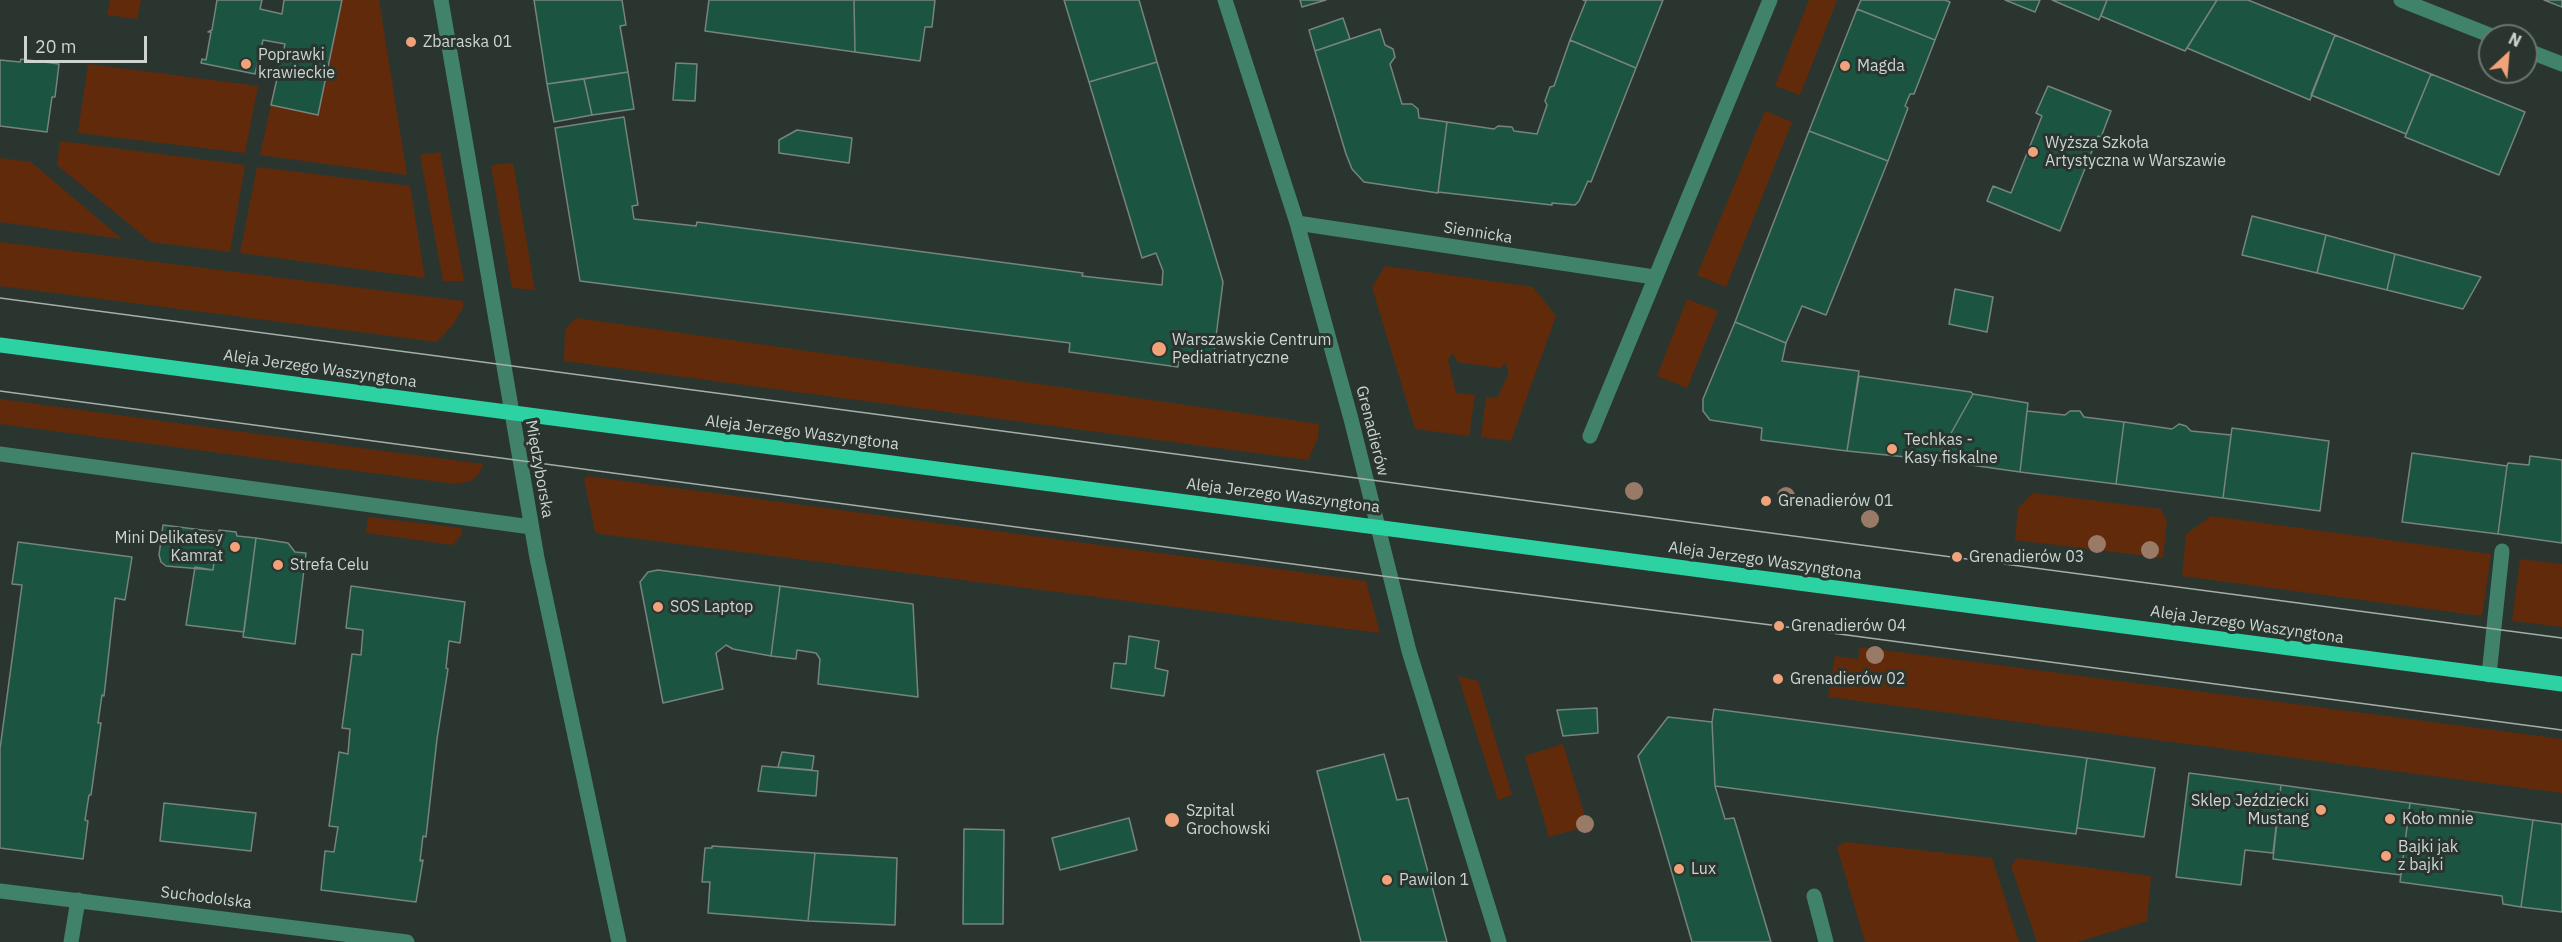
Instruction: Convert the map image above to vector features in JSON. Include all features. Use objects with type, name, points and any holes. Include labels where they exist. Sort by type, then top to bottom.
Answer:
[{"type":"main road","name":"Aleja Jerzego Waszyngtona","points":[[0,345],[2562,684]]},
{"type":"street","name":"Międzyborska","points":[[441,0],[531,527],[619,942]]},
{"type":"street","name":"Grenadierów","points":[[1225,0],[1298,223],[1409,651],[1499,942]]},
{"type":"street","points":[[1590,436],[1770,0]]},
{"type":"street","points":[[2401,0],[2478,30]]},
{"type":"street","points":[[2538,55],[2562,64]]},
{"type":"street","name":"Siennicka","points":[[1298,223],[1654,277]]},
{"type":"street","points":[[0,454],[531,527]]},
{"type":"street","points":[[2489,675],[2502,551]]},
{"type":"street","name":"Suchodolska","points":[[0,891],[407,942]]},
{"type":"street","points":[[1815,896],[1826,942]]},
{"type":"street","points":[[71,942],[78,900]]},
{"type":"shaded area","points":[[110,0],[141,0],[137,19],[107,15]]},
{"type":"shaded area","points":[[342,0],[379,0],[407,175],[260,155],[271,105],[318,115]]},
{"type":"shaded area","points":[[1809,0],[1837,0],[1800,95],[1775,86]]},
{"type":"shaded area","points":[[88,64],[258,86],[245,153],[78,133]]},
{"type":"shaded area","points":[[1765,111],[1792,122],[1726,287],[1697,275]]},
{"type":"shaded area","points":[[60,141],[245,165],[230,252],[151,242],[57,165]]},
{"type":"shaded area","points":[[440,152],[464,281],[443,281],[420,155]]},
{"type":"shaded area","points":[[0,158],[31,162],[122,239],[0,222]]},
{"type":"shaded area","points":[[513,163],[535,290],[512,288],[491,165]]},
{"type":"shaded area","points":[[257,167],[410,186],[425,278],[240,253]]},
{"type":"shaded area","points":[[0,242],[463,301],[463,308],[452,326],[437,342],[0,286]]},
{"type":"shaded area","points":[[1385,266],[1533,287],[1556,316],[1511,441],[1481,437],[1486,397],[1497,398],[1509,373],[1505,363],[1500,368],[1457,362],[1453,353],[1448,360],[1456,393],[1475,395],[1469,436],[1415,429],[1372,287]]},
{"type":"shaded area","points":[[1687,299],[1718,311],[1687,388],[1657,376]]},
{"type":"shaded area","points":[[576,318],[1319,424],[1318,438],[1308,460],[564,361],[565,329]]},
{"type":"shaded area","points":[[0,399],[483,464],[479,474],[471,481],[455,484],[0,424]]},
{"type":"shaded area","points":[[587,476],[1366,581],[1380,633],[600,534],[595,532],[584,479]]},
{"type":"shaded area","points":[[2033,493],[2161,509],[2167,521],[2163,558],[2015,540],[2018,508]]},
{"type":"shaded area","points":[[2211,516],[2491,554],[2482,616],[2182,576],[2186,534]]},
{"type":"shaded area","points":[[368,517],[461,528],[462,534],[453,545],[366,533]]},
{"type":"shaded area","points":[[2520,559],[2562,564],[2562,627],[2512,621]]},
{"type":"shaded area","points":[[1860,647],[2562,739],[2562,793],[1828,697],[1835,656],[1858,659]]},
{"type":"shaded area","points":[[1458,676],[1478,681],[1512,795],[1498,800]]},
{"type":"shaded area","points":[[1563,744],[1588,826],[1549,837],[1525,756]]},
{"type":"shaded area","points":[[1845,842],[1992,858],[2019,942],[1865,942],[1837,847]]},
{"type":"shaded area","points":[[2018,858],[2151,876],[2147,921],[2077,942],[2037,942],[2011,866]]},
{"type":"building","points":[[217,0],[262,0],[260,9],[282,14],[284,0],[342,0],[318,115],[271,105],[285,44],[263,40],[255,74],[201,63],[202,59],[206,60],[211,32],[208,32],[212,30]]},
{"type":"building","points":[[534,0],[622,0],[626,25],[620,26],[628,72],[547,84]]},
{"type":"building","points":[[709,0],[854,0],[855,52],[705,31]]},
{"type":"building","points":[[854,0],[935,0],[932,27],[925,27],[920,61],[855,52]]},
{"type":"building","points":[[1064,0],[1139,0],[1157,62],[1089,82]]},
{"type":"building","points":[[1300,0],[1326,0],[1302,7]]},
{"type":"building","points":[[1583,0],[1663,0],[1636,68],[1570,40],[1586,1]]},
{"type":"building","points":[[1861,0],[1945,0],[1950,2],[1935,40],[1857,9]]},
{"type":"building","points":[[2005,0],[2040,0],[2035,12]]},
{"type":"building","points":[[2052,0],[2107,0],[2099,20]]},
{"type":"building","points":[[2107,0],[2217,0],[2185,51],[2101,16]]},
{"type":"building","points":[[2217,0],[2248,0],[2335,35],[2310,100],[2187,48]]},
{"type":"building","points":[[2544,0],[2562,0],[2562,7]]},
{"type":"building","points":[[1857,9],[1935,40],[1914,94],[1910,94],[1905,106],[1908,108],[1888,161],[1809,131]]},
{"type":"building","points":[[1343,18],[1350,39],[1315,51],[1309,30]]},
{"type":"building","points":[[1380,29],[1385,45],[1393,49],[1395,57],[1390,64],[1402,104],[1412,104],[1418,109],[1419,118],[1447,122],[1438,193],[1364,182],[1352,169],[1346,154],[1315,51]]},
{"type":"building","points":[[2335,35],[2431,74],[2406,134],[2311,95]]},
{"type":"building","points":[[1570,40],[1636,68],[1591,182],[1588,181],[1579,201],[1575,205],[1552,203],[1552,205],[1438,192],[1447,122],[1494,129],[1498,126],[1512,127],[1514,131],[1537,134],[1547,105],[1545,101],[1550,87],[1554,86]]},
{"type":"building","points":[[21,59],[59,64],[47,132],[0,126],[0,60],[20,62]]},
{"type":"building","points":[[1157,62],[1223,282],[1213,360],[1179,356],[1178,367],[1069,352],[1070,343],[580,281],[555,128],[624,117],[638,205],[632,206],[634,219],[696,226],[697,222],[1083,273],[1082,276],[1162,285],[1163,271],[1156,253],[1142,258],[1089,82]]},
{"type":"building","points":[[676,63],[697,64],[695,101],[673,100]]},
{"type":"building","points":[[628,72],[634,109],[592,115],[584,79]]},
{"type":"building","points":[[2431,74],[2525,112],[2499,175],[2405,137]]},
{"type":"building","points":[[584,79],[592,115],[554,122],[547,84]]},
{"type":"building","points":[[2048,86],[2111,111],[2101,137],[2098,136],[2060,231],[1987,201],[1993,186],[2011,193],[2042,116],[2036,113]]},
{"type":"building","points":[[797,130],[852,138],[849,163],[779,153],[779,140]]},
{"type":"building","points":[[1809,131],[1888,161],[1826,315],[1802,306],[1786,343],[1735,322]]},
{"type":"building","points":[[2252,216],[2326,235],[2317,273],[2242,255]]},
{"type":"building","points":[[2326,235],[2395,254],[2387,290],[2317,273]]},
{"type":"building","points":[[2395,254],[2481,277],[2463,309],[2387,290]]},
{"type":"building","points":[[1955,289],[1993,297],[1987,332],[1949,324]]},
{"type":"building","points":[[1735,322],[1786,343],[1782,361],[1859,371],[1847,451],[1761,440],[1762,428],[1710,420],[1703,411],[1703,399]]},
{"type":"building","points":[[1859,376],[1973,394],[1936,460],[1847,451]]},
{"type":"building","points":[[1973,394],[2028,403],[2020,472],[1936,460]]},
{"type":"building","points":[[2027,411],[2065,415],[2070,411],[2080,411],[2084,417],[2124,422],[2116,484],[2020,472]]},
{"type":"building","points":[[2124,422],[2172,429],[2179,424],[2191,431],[2231,435],[2223,498],[2116,484]]},
{"type":"building","points":[[2232,428],[2329,441],[2320,511],[2223,498]]},
{"type":"building","points":[[2412,453],[2507,466],[2498,534],[2402,522]]},
{"type":"building","points":[[2530,456],[2562,460],[2562,543],[2498,534],[2508,463],[2529,465]]},
{"type":"building","points":[[163,525],[218,532],[213,570],[166,566],[161,562],[159,555]]},
{"type":"building","points":[[219,530],[236,532],[237,536],[256,538],[244,632],[186,625],[195,567],[213,570]]},
{"type":"building","points":[[256,538],[288,543],[295,552],[306,553],[295,644],[243,637]]},
{"type":"building","points":[[18,542],[132,557],[125,600],[115,598],[104,696],[102,695],[98,723],[101,723],[91,795],[89,795],[85,820],[88,821],[83,859],[0,848],[0,749],[22,585],[12,584]]},
{"type":"building","points":[[658,570],[780,586],[771,656],[733,649],[726,645],[716,653],[723,689],[663,703],[640,582],[648,572]]},
{"type":"building","points":[[351,586],[465,602],[460,643],[449,641],[446,668],[448,669],[437,739],[426,837],[423,836],[420,861],[423,860],[416,902],[321,890],[325,851],[334,852],[338,827],[329,826],[339,752],[348,754],[350,729],[342,728],[352,654],[361,655],[363,630],[346,628]]},
{"type":"building","points":[[780,586],[913,604],[918,697],[818,684],[820,659],[816,653],[797,650],[796,659],[771,656]]},
{"type":"building","points":[[1129,636],[1159,641],[1155,668],[1168,671],[1164,696],[1111,688],[1114,663],[1126,664]]},
{"type":"building","points":[[1597,708],[1598,733],[1563,736],[1557,710]]},
{"type":"building","points":[[1714,709],[2087,758],[2076,834],[1715,786],[1712,722]]},
{"type":"building","points":[[1668,717],[1712,722],[1715,786],[1725,819],[1734,818],[1771,942],[1692,942],[1638,756]]},
{"type":"building","points":[[782,752],[814,756],[812,770],[778,767]]},
{"type":"building","name":"Pawilon 1","points":[[1384,754],[1397,800],[1408,798],[1447,942],[1361,942],[1317,771]]},
{"type":"building","points":[[2087,758],[2155,768],[2144,837],[2077,828]]},
{"type":"building","points":[[762,766],[818,771],[816,796],[758,791]]},
{"type":"building","points":[[2189,773],[2281,785],[2273,853],[2245,850],[2241,885],[2176,877]]},
{"type":"building","points":[[2281,785],[2410,803],[2401,875],[2273,859]]},
{"type":"building","points":[[164,803],[256,813],[251,851],[160,841]]},
{"type":"building","points":[[2410,803],[2533,820],[2521,907],[2503,904],[2502,896],[2400,882]]},
{"type":"building","points":[[1129,818],[1137,850],[1060,870],[1052,838]]},
{"type":"building","points":[[2533,820],[2562,824],[2562,912],[2521,907]]},
{"type":"building","points":[[964,829],[1004,830],[1003,924],[963,924]]},
{"type":"building","points":[[712,846],[815,853],[808,921],[708,913],[710,882],[702,882],[705,848],[712,848]]},
{"type":"building","points":[[815,853],[897,858],[895,925],[808,921]]},
{"type":"tram line","points":[[0,298],[2562,638]]},
{"type":"tram line","points":[[0,391],[1390,577],[2562,730]]},
{"type":"place","name":"Zbaraska 01","points":[[411,42]]},
{"type":"place","name":"Poprawki krawieckie","points":[[246,64]]},
{"type":"place","name":"Magda","points":[[1845,66]]},
{"type":"place","name":"Wyższa Szkoła Artystyczna w Warszawie","points":[[2033,152]]},
{"type":"place","name":"Warszawskie Centrum Pediatriatryczne","points":[[1159,349]]},
{"type":"place","name":"Techkas - Kasy fiskalne","points":[[1892,449]]},
{"type":"place","name":"Grenadierów 01","points":[[1766,501]]},
{"type":"place","name":"Mini Delikatesy Kamrat","points":[[235,547]]},
{"type":"place","name":"Grenadierów 03","points":[[1957,557]]},
{"type":"place","name":"Strefa Celu","points":[[278,565]]},
{"type":"place","name":"SOS Laptop","points":[[658,607]]},
{"type":"place","name":"Grenadierów 04","points":[[1779,626]]},
{"type":"place","name":"Grenadierów 02","points":[[1778,679]]},
{"type":"place","name":"Sklep Jeździecki Mustang","points":[[2321,810]]},
{"type":"place","name":"Koło mnie","points":[[2390,819]]},
{"type":"place","name":"Szpital Grochowski","points":[[1172,820]]},
{"type":"place","name":"Bajki jak z bajki","points":[[2386,856]]},
{"type":"place","name":"Lux","points":[[1679,869]]},
{"type":"place","name":"Pawilon 1","points":[[1387,880]]}]
